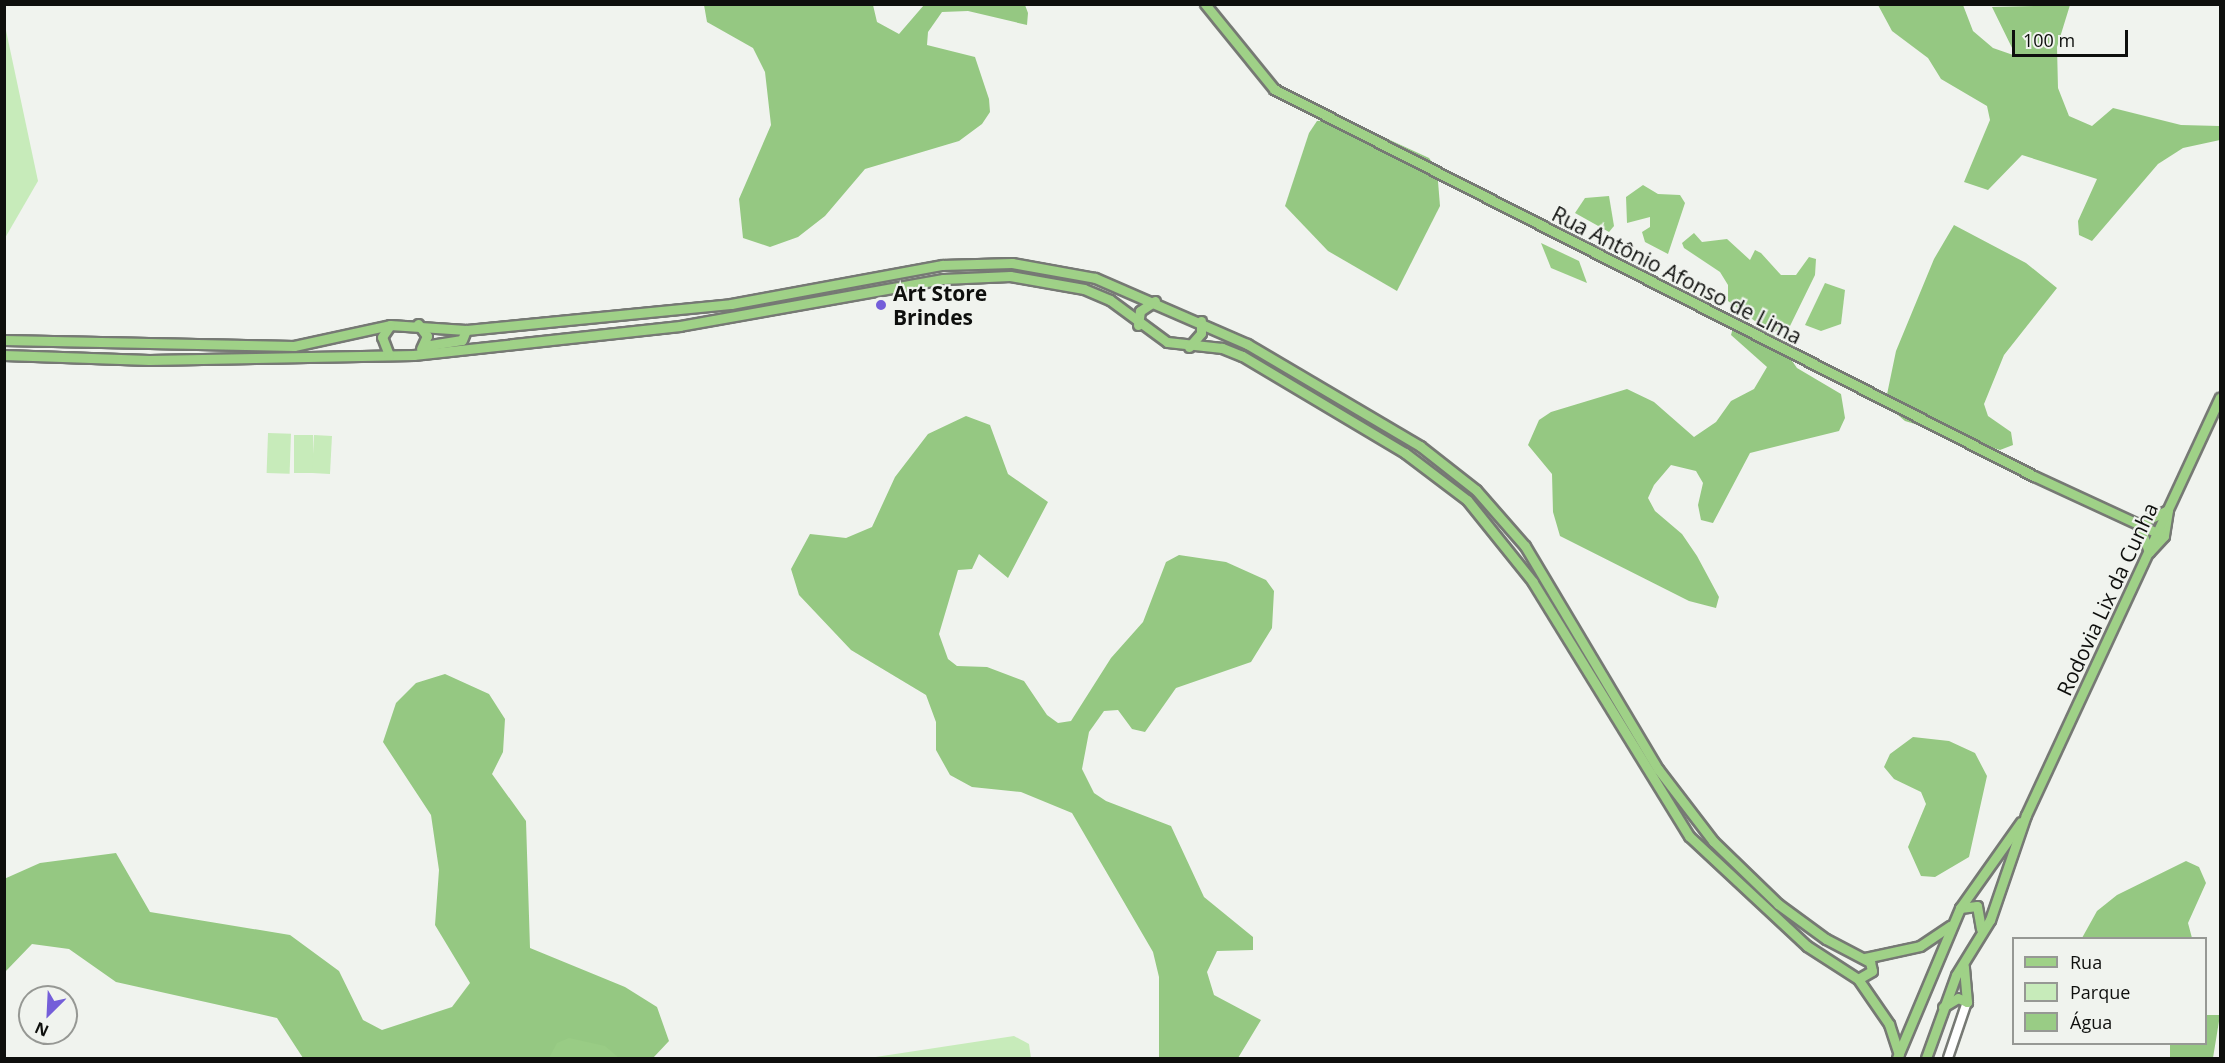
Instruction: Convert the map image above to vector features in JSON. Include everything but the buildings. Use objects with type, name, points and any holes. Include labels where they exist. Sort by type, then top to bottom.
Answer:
[{"type":"main road","name":"Rua Antônio Afonso de Lima","points":[[1205,4],[1274,89],[1836,376],[2161,534]]},
{"type":"main road","points":[[4,340],[294,346],[390,325],[418,324],[466,330],[731,304],[978,263],[1056,268],[1155,301],[1202,321],[1420,446],[1476,490],[1546,577],[1658,769],[1713,841],[1808,928],[1864,958],[1872,971],[1858,980]]},
{"type":"main road","points":[[4,355],[149,360],[414,355],[680,326],[978,276],[1084,289],[1110,300],[1138,325],[1167,342],[1189,347],[1221,348],[1242,357],[1405,453],[1467,500],[1533,582],[1689,836],[1771,917],[1858,980],[1889,1023],[1898,1056]]},
{"type":"main road","points":[[1138,325],[1140,311],[1155,301]]},
{"type":"main road","points":[[1189,347],[1201,333],[1202,321]]},
{"type":"main road","points":[[418,324],[425,332],[424,346]]},
{"type":"main road","points":[[389,355],[382,338],[390,325]]},
{"type":"main road","points":[[414,355],[424,346],[462,340],[466,330]]},
{"type":"main road","name":"Rodovia Lix da Cunha","points":[[1926,1059],[1943,1007],[1964,963],[1980,937],[2026,815],[2149,552],[2161,534],[2168,510],[2220,398]]},
{"type":"main road","points":[[2149,552],[2139,524],[2168,510]]},
{"type":"main road","name":"Rodovia Lix da Cunha","points":[[1898,1056],[1950,926],[1960,908],[2026,815]]},
{"type":"main road","points":[[1960,908],[1977,906],[1982,912],[1980,937]]},
{"type":"main road","points":[[1864,958],[1911,949],[1950,926]]},
{"type":"main road","points":[[1943,1007],[1958,998],[1967,1002],[1964,963]]},
{"type":"street","points":[[1948,1059],[1967,1002]]},
{"type":"green space","points":[[4,21],[38,181],[5,238],[4,238]]},
{"type":"green space","points":[[268,433],[291,434],[290,474],[267,473]]},
{"type":"green space","points":[[294,435],[313,435],[313,473],[294,473]]},
{"type":"green space","points":[[314,435],[332,436],[330,474],[312,473]]},
{"type":"green space","points":[[1014,1036],[1029,1044],[1031,1058],[869,1058]]},
{"type":"shaded area","points":[[704,5],[873,5],[877,22],[899,34],[924,5],[1025,5],[1028,13],[1027,25],[968,11],[942,12],[928,32],[927,45],[975,57],[989,99],[990,112],[982,124],[959,141],[865,169],[825,216],[798,237],[770,247],[743,238],[739,199],[771,125],[765,72],[753,48],[707,22]]},
{"type":"shaded area","points":[[1878,5],[1963,5],[1973,31],[1993,48],[2016,56],[1992,7],[2070,5],[2057,47],[2058,88],[2069,116],[2092,126],[2113,108],[2181,125],[2219,126],[2220,140],[2183,148],[2158,164],[2092,241],[2079,235],[2078,221],[2097,179],[2022,155],[1988,190],[1964,182],[1990,120],[1987,106],[1941,79],[1928,58],[1892,31]]},
{"type":"shaded area","points":[[1330,120],[1377,134],[1429,158],[1437,169],[1440,206],[1397,291],[1328,251],[1285,206],[1309,133],[1317,121]]},
{"type":"shaded area","points":[[1954,225],[2026,263],[2057,288],[2004,355],[1984,404],[1988,416],[2011,432],[2013,445],[2000,450],[1905,421],[1885,404],[1896,351],[1934,259]]},
{"type":"shaded area","points":[[1734,324],[1774,335],[1797,368],[1841,394],[1845,418],[1839,431],[1750,453],[1713,523],[1701,520],[1698,505],[1703,483],[1696,471],[1671,465],[1654,485],[1648,498],[1655,511],[1682,534],[1697,556],[1719,597],[1716,608],[1689,601],[1560,536],[1553,512],[1552,474],[1528,445],[1539,420],[1551,412],[1627,389],[1654,402],[1694,437],[1716,422],[1731,401],[1754,389],[1767,367],[1731,335]]},
{"type":"shaded area","points":[[966,416],[990,425],[1008,474],[1048,502],[1008,578],[979,554],[972,569],[958,570],[939,634],[948,659],[957,666],[987,667],[1024,681],[1047,715],[1058,723],[1071,721],[1111,658],[1143,622],[1166,562],[1179,555],[1226,562],[1266,580],[1274,591],[1272,628],[1251,662],[1176,688],[1145,732],[1132,729],[1118,710],[1104,711],[1089,732],[1082,769],[1094,793],[1106,801],[1171,826],[1204,897],[1253,937],[1253,950],[1217,951],[1207,972],[1214,995],[1261,1020],[1238,1058],[1159,1058],[1159,977],[1153,952],[1072,813],[1021,792],[972,787],[950,775],[936,750],[936,722],[926,695],[851,650],[799,595],[791,569],[810,534],[846,538],[872,527],[895,477],[928,434]]},
{"type":"shaded area","points":[[445,674],[489,694],[505,719],[503,752],[492,774],[526,821],[530,948],[625,987],[657,1007],[669,1041],[653,1058],[303,1058],[277,1018],[116,982],[69,949],[32,944],[5,972],[4,879],[40,863],[116,853],[150,912],[290,935],[339,971],[363,1020],[382,1030],[452,1007],[470,983],[435,925],[439,870],[431,815],[383,742],[396,703],[416,683]]},
{"type":"shaded area","points":[[1913,737],[1949,741],[1975,753],[1987,776],[1969,857],[1935,877],[1921,876],[1908,847],[1926,804],[1921,792],[1894,779],[1884,767],[1890,754]]},
{"type":"shaded area","points":[[2186,861],[2199,867],[2206,883],[2188,923],[2192,937],[2083,937],[2097,911],[2117,895]]},
{"type":"shaded area","points":[[2207,1015],[2220,1015],[2213,1058],[2170,1058],[2170,1045],[2207,1045]]},
{"type":"water","points":[[1643,185],[1658,194],[1680,195],[1685,203],[1668,254],[1645,242],[1642,232],[1650,227],[1650,217],[1627,223],[1626,197]]},
{"type":"water","points":[[1609,196],[1614,226],[1609,232],[1575,213],[1585,198]]},
{"type":"water","points":[[1694,233],[1702,242],[1727,239],[1750,260],[1755,250],[1761,253],[1781,275],[1796,275],[1809,257],[1816,259],[1815,275],[1790,326],[1771,333],[1728,301],[1728,285],[1720,272],[1684,248],[1682,243]]},
{"type":"water","points":[[1541,243],[1579,261],[1587,283],[1551,268]]},
{"type":"water","points":[[1825,283],[1845,290],[1841,324],[1821,331],[1805,325]]},
{"type":"water","points":[[569,1038],[605,1046],[619,1058],[549,1058],[557,1043]]},
{"type":"place","name":"Art Store Brindes","points":[[881,305]]}]
